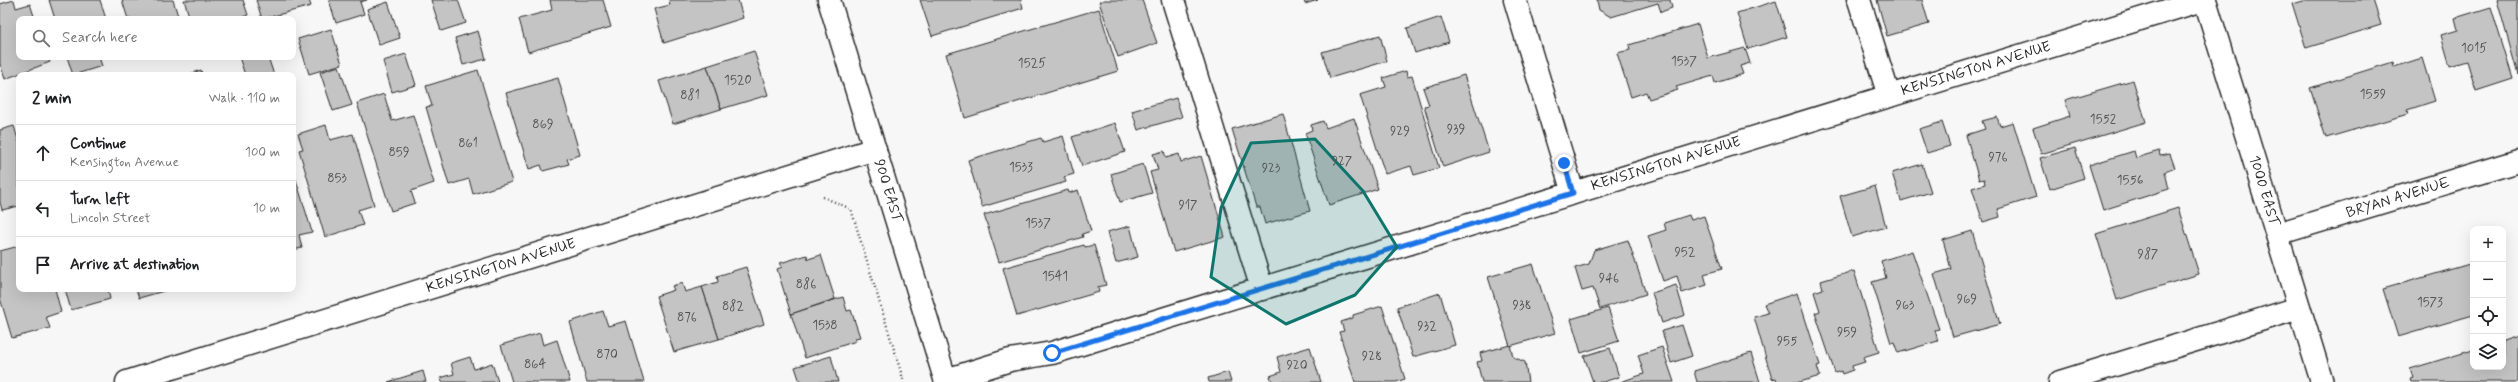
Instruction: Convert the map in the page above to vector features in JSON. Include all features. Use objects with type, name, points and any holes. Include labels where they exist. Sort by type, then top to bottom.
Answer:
[{"type":"street","name":"900 EAST","points":[[829,0],[946,381]]},
{"type":"street","points":[[1173,0],[1262,289]]},
{"type":"street","points":[[1515,0],[1573,193]]},
{"type":"street","points":[[1859,0],[1889,96]]},
{"type":"street","name":"KENSINGTON AVENUE","points":[[946,381],[1010,360],[1052,353],[2202,0]]},
{"type":"street","name":"1000 EAST","points":[[2205,0],[2322,382]]},
{"type":"street","name":"KENSINGTON AVENUE","points":[[127,382],[875,150]]},
{"type":"street","name":"BRYAN AVENUE","points":[[2277,234],[2518,161]]},
{"type":"street","points":[[2060,382],[2299,308]]},
{"type":"path","points":[[852,210],[904,382]]},
{"type":"highlighted area","points":[[1315,139],[1363,191],[1397,247],[1355,295],[1286,324],[1211,277],[1221,208],[1251,143]]},
{"type":"building","points":[[14,0],[16,8],[30,4],[34,16],[16,16],[16,60],[49,60],[50,62],[24,72],[16,72],[16,75],[5,79],[0,64],[0,4]]},
{"type":"building","points":[[49,0],[100,0],[105,16],[54,16]]},
{"type":"building","points":[[122,0],[173,0],[178,16],[127,16]]},
{"type":"building","points":[[184,0],[243,0],[248,15],[245,16],[189,16]]},
{"type":"building","points":[[256,0],[309,0],[311,6],[273,16],[261,16]]},
{"type":"building","points":[[329,0],[367,0],[360,2],[364,14],[336,23]]},
{"type":"building","points":[[431,0],[458,0],[466,23],[441,31]]},
{"type":"building","points":[[550,0],[603,0],[611,27],[528,52],[519,19],[552,10]]},
{"type":"building","points":[[669,0],[738,0],[743,18],[664,43],[654,9],[670,5]]},
{"type":"building","points":[[920,0],[1021,0],[1023,8],[932,36]]},
{"type":"building","points":[[1104,0],[1142,0],[1157,43],[1118,57],[1099,2]]},
{"type":"building","points":[[1304,0],[1318,0],[1305,4]]},
{"type":"building","points":[[1597,0],[1670,0],[1672,8],[1661,12],[1658,3],[1611,17],[1599,10]]},
{"type":"building","points":[[1877,0],[1922,0],[1929,24],[1887,36]]},
{"type":"building","points":[[2302,0],[2373,0],[2381,25],[2306,48],[2292,3]]},
{"type":"building","points":[[2497,0],[2518,0],[2518,75]]},
{"type":"building","points":[[1776,1],[1787,37],[1748,49],[1737,13]]},
{"type":"building","points":[[388,2],[400,38],[379,45],[367,9]]},
{"type":"building","points":[[2491,7],[2513,79],[2476,91],[2467,61],[2450,66],[2441,35],[2458,30],[2455,18]]},
{"type":"building","points":[[1099,9],[1118,71],[965,118],[946,54]]},
{"type":"building","points":[[1441,17],[1449,42],[1415,53],[1407,28]]},
{"type":"building","points":[[1698,24],[1708,58],[1745,48],[1750,63],[1740,66],[1743,74],[1715,83],[1713,76],[1676,87],[1678,90],[1649,99],[1646,92],[1631,97],[1617,53],[1630,50],[1629,45]]},
{"type":"building","points":[[331,29],[342,64],[309,74],[298,39]]},
{"type":"building","points":[[478,31],[486,59],[463,65],[455,38]]},
{"type":"building","points":[[1380,35],[1387,61],[1330,78],[1322,52]]},
{"type":"building","points":[[754,51],[768,95],[721,109],[707,66]]},
{"type":"building","points":[[406,54],[416,85],[392,92],[383,61]]},
{"type":"building","points":[[2422,58],[2435,101],[2407,110],[2408,114],[2326,138],[2310,88],[2393,62],[2394,67]]},
{"type":"building","points":[[68,60],[100,60],[102,66],[83,72],[72,72]]},
{"type":"building","points":[[240,60],[269,60],[273,72],[244,72]]},
{"type":"building","points":[[339,66],[352,105],[333,111],[320,72]]},
{"type":"building","points":[[707,66],[721,109],[673,124],[659,81]]},
{"type":"building","points":[[478,70],[512,182],[473,194],[469,179],[449,185],[426,107],[432,106],[426,86]]},
{"type":"building","points":[[1406,71],[1407,77],[1412,76],[1439,168],[1414,175],[1411,166],[1385,174],[1360,95],[1386,87],[1383,78]]},
{"type":"building","points":[[1464,75],[1489,152],[1443,167],[1424,106],[1429,105],[1423,88]]},
{"type":"building","points":[[558,78],[580,155],[567,159],[569,164],[543,171],[541,165],[529,169],[506,93]]},
{"type":"building","points":[[2133,80],[2146,122],[2041,154],[2033,128],[2070,116],[2065,100]]},
{"type":"building","points":[[384,94],[392,121],[413,115],[434,183],[411,191],[415,203],[391,211],[357,103]]},
{"type":"building","points":[[1176,98],[1182,117],[1138,130],[1132,111]]},
{"type":"building","points":[[1283,114],[1310,211],[1265,224],[1260,207],[1256,207],[1232,129]]},
{"type":"building","points":[[1997,117],[2000,126],[2013,122],[2036,197],[1998,209],[2000,217],[1983,222],[1972,188],[1985,184],[1984,179],[1979,180],[1966,135],[1985,129],[1982,121]]},
{"type":"building","points":[[1354,118],[1378,189],[1329,205],[1305,133],[1312,130],[1311,125],[1323,121],[1326,128]]},
{"type":"building","points":[[1942,122],[1950,146],[1927,153],[1919,129]]},
{"type":"building","points":[[1115,123],[1125,152],[1082,166],[1072,137]]},
{"type":"building","points":[[326,125],[330,140],[353,134],[374,205],[358,210],[363,225],[325,237],[299,150],[303,149],[298,134]]},
{"type":"building","points":[[14,126],[16,133],[16,207],[2,210],[0,202],[0,130]]},
{"type":"building","points":[[1063,136],[1074,174],[1064,177],[1066,182],[982,207],[968,160],[1041,138],[1043,142]]},
{"type":"building","points":[[2075,148],[2084,178],[2050,189],[2040,158]]},
{"type":"building","points":[[1164,151],[1166,158],[1179,154],[1181,162],[1201,156],[1225,237],[1174,252],[1150,172],[1158,170],[1153,154]]},
{"type":"building","points":[[2134,151],[2136,158],[2159,151],[2160,156],[2170,154],[2175,168],[2165,172],[2169,189],[2103,210],[2089,165]]},
{"type":"building","points":[[1143,164],[1152,193],[1120,202],[1111,174]]},
{"type":"building","points":[[1922,164],[1931,192],[1901,201],[1892,173]]},
{"type":"building","points":[[296,180],[312,232],[299,235],[302,248],[296,249]]},
{"type":"building","points":[[1875,186],[1886,227],[1852,237],[1840,196]]},
{"type":"building","points":[[1068,190],[1069,193],[1078,190],[1091,231],[1082,234],[1083,237],[999,262],[984,215]]},
{"type":"building","points":[[2178,208],[2199,274],[2117,300],[2096,234]]},
{"type":"building","points":[[1689,215],[1691,220],[1704,216],[1722,269],[1704,274],[1707,285],[1682,293],[1677,276],[1663,281],[1648,236],[1666,230],[1664,223]]},
{"type":"building","points":[[1130,226],[1138,257],[1116,263],[1107,232]]},
{"type":"building","points":[[1972,231],[2000,324],[1953,337],[1934,274],[1951,269],[1943,240]]},
{"type":"building","points":[[1628,240],[1646,294],[1600,309],[1593,288],[1582,291],[1575,268],[1589,264],[1594,250]]},
{"type":"building","points":[[1084,245],[1085,247],[1094,245],[1106,285],[1098,287],[1099,292],[1017,316],[1003,268]]},
{"type":"building","points":[[16,247],[16,292],[56,292],[61,312],[46,317],[50,328],[12,338],[0,298],[0,251]]},
{"type":"building","points":[[1912,251],[1939,329],[1935,330],[1938,341],[1898,353],[1894,342],[1891,343],[1872,282],[1886,278],[1881,261]]},
{"type":"building","points":[[807,255],[808,259],[821,255],[835,299],[791,314],[777,269],[782,267],[780,263]]},
{"type":"building","points":[[1533,264],[1555,333],[1510,346],[1488,277]]},
{"type":"building","points":[[2470,264],[2470,316],[2398,337],[2383,289]]},
{"type":"building","points":[[746,267],[764,324],[719,339],[702,287],[718,282],[717,276]]},
{"type":"building","points":[[1854,271],[1879,352],[1863,357],[1865,362],[1852,366],[1853,370],[1842,374],[1841,371],[1835,373],[1815,313],[1820,311],[1814,292],[1823,289],[1821,281]]},
{"type":"building","points":[[682,283],[685,292],[702,287],[719,339],[674,352],[656,296],[674,290],[672,286]]},
{"type":"building","points":[[1676,285],[1685,315],[1662,323],[1652,293]]},
{"type":"building","points":[[66,292],[109,292],[110,299],[71,310]]},
{"type":"building","points":[[137,292],[160,292],[139,298]]},
{"type":"building","points":[[1440,293],[1455,345],[1413,357],[1397,307]]},
{"type":"building","points":[[1797,293],[1820,365],[1817,366],[1820,376],[1800,382],[1777,382],[1776,378],[1772,379],[1754,317],[1768,313],[1764,304]]},
{"type":"building","points":[[843,297],[847,311],[851,310],[860,337],[855,338],[856,341],[805,358],[791,314]]},
{"type":"building","points":[[1382,306],[1405,379],[1396,382],[1355,382],[1339,332],[1344,331],[1341,322],[1353,318],[1353,315]]},
{"type":"building","points":[[1608,308],[1619,341],[1581,353],[1571,319]]},
{"type":"building","points":[[603,311],[608,326],[626,321],[644,382],[587,382],[570,322]]},
{"type":"building","points":[[1682,325],[1692,356],[1671,363],[1662,331]]},
{"type":"building","points":[[540,333],[543,345],[557,340],[570,382],[512,382],[501,345]]},
{"type":"building","points":[[2518,336],[2518,382],[2411,382],[2410,379],[2413,378],[2410,369],[2470,351],[2470,370],[2506,370],[2506,340]]},
{"type":"building","points":[[1510,345],[1513,357],[1525,362],[1528,382],[1482,382],[1477,362],[1482,361],[1480,353]]},
{"type":"building","points":[[1310,347],[1321,382],[1272,382],[1270,376],[1281,372],[1277,357]]},
{"type":"building","points":[[1662,347],[1674,382],[1620,382],[1644,374],[1638,355]]},
{"type":"building","points":[[1610,348],[1619,377],[1603,382],[1593,382],[1584,356]]},
{"type":"building","points":[[1751,353],[1760,382],[1697,382],[1694,371]]},
{"type":"building","points":[[831,356],[838,382],[800,382],[795,367]]},
{"type":"building","points":[[470,357],[474,369],[492,363],[498,382],[442,382],[440,378],[454,374],[451,363]]},
{"type":"building","points":[[423,371],[426,382],[388,382]]},
{"type":"building","points":[[1228,372],[1231,382],[1209,382],[1208,378]]},
{"type":"route","points":[[1052,353],[1573,193],[1564,163]]}]
